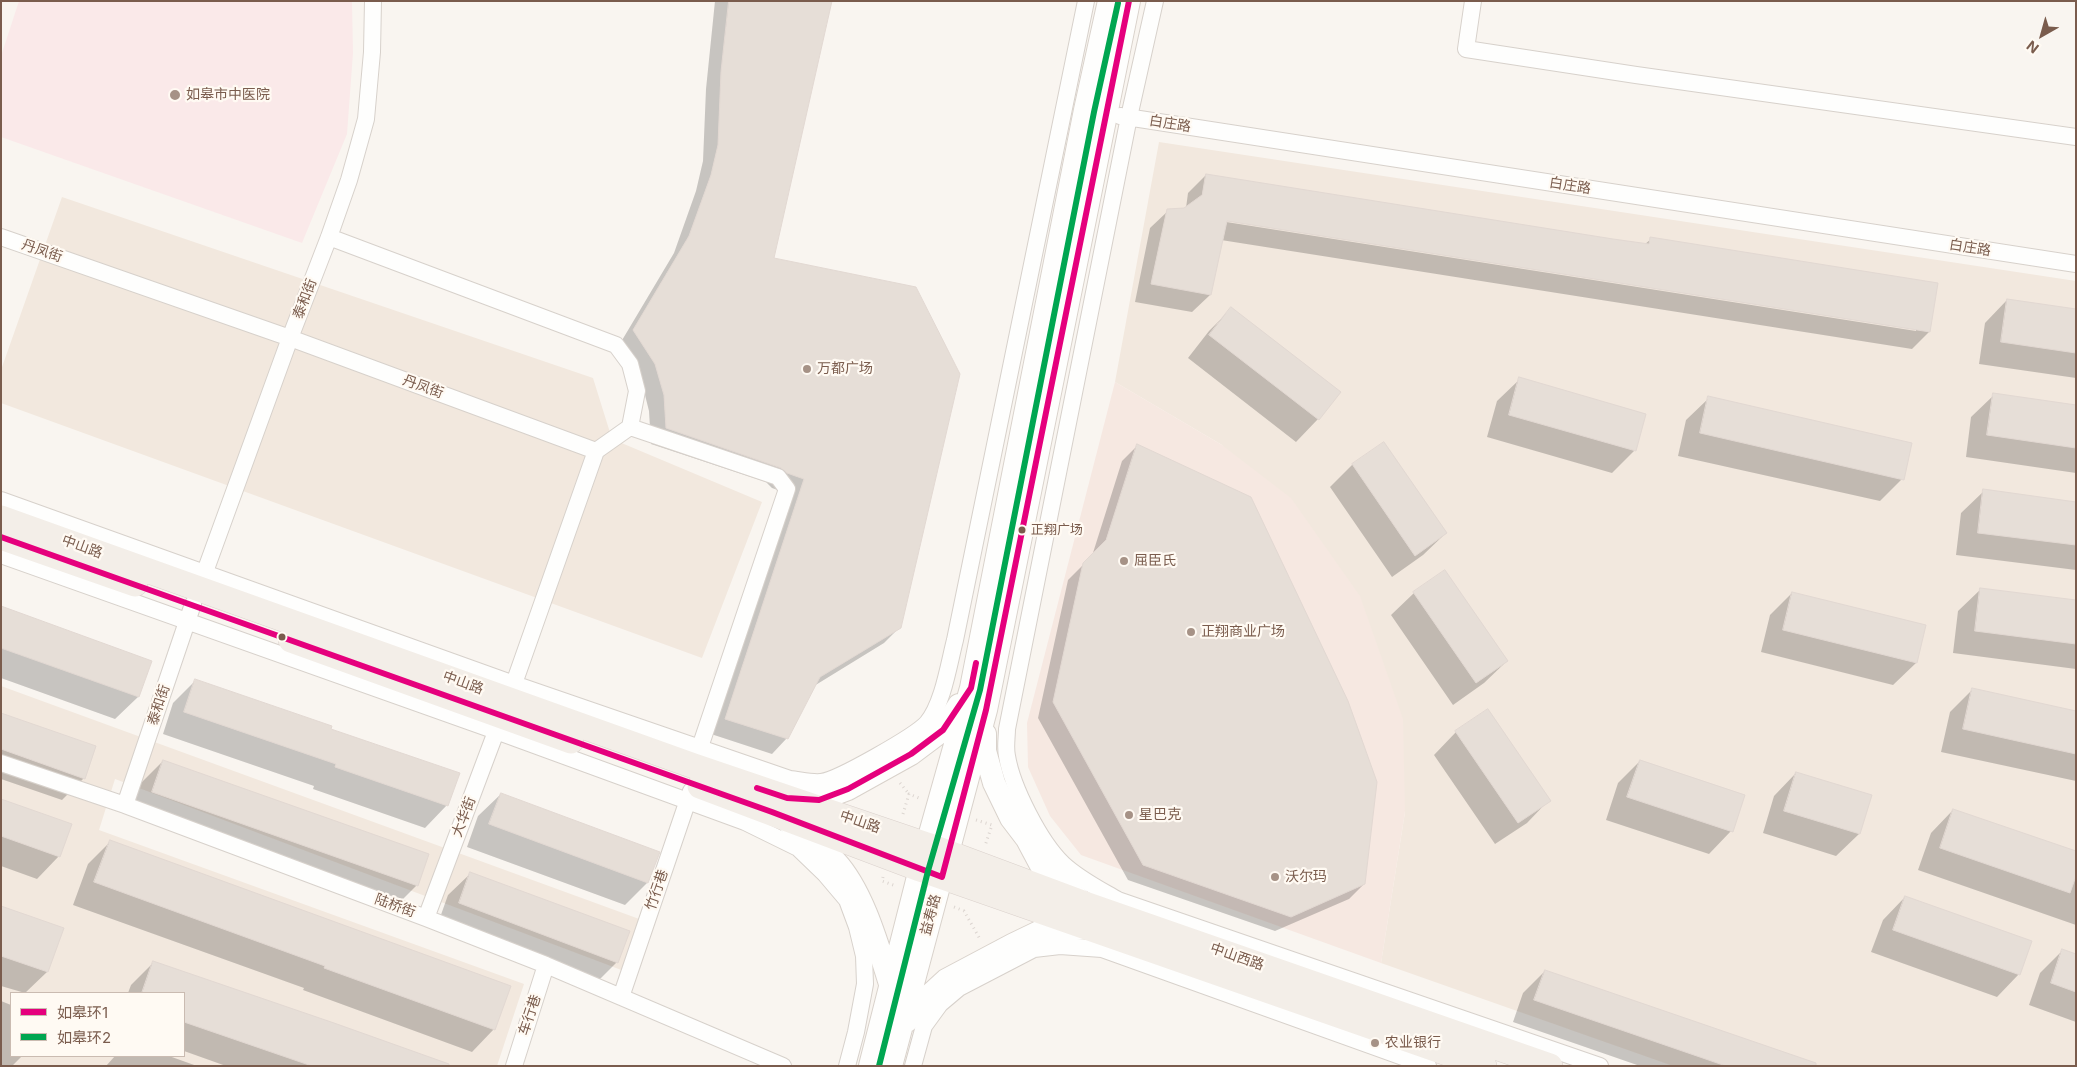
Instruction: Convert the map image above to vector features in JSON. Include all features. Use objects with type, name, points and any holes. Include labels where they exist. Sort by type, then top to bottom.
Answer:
[{"type":"main road","name":"益寿路","points":[[938,849],[1085,110],[1109,1]]},
{"type":"main road","name":"益寿路","points":[[870,1066],[890,984],[931,873],[986,710],[1085,110],[1129,1]]},
{"type":"main road","name":"中山路","points":[[1,518],[196,596],[694,775],[780,805],[938,849]]},
{"type":"main road","name":"中山路","points":[[1,537],[196,596]]},
{"type":"main road","points":[[780,805],[819,800],[848,789],[911,754],[943,730],[971,688]]},
{"type":"main road","points":[[901,1028],[922,1002],[946,980],[1039,932],[1086,916],[1044,871],[1027,839],[1011,818],[994,783],[985,751],[986,710]]},
{"type":"main road","points":[[780,805],[809,838],[836,862],[857,894],[874,935],[890,984]]},
{"type":"main road","name":"中山路","points":[[780,805],[931,873]]},
{"type":"main road","name":"中山西路","points":[[938,849],[1086,916],[1484,1066]]},
{"type":"main road","name":"益寿路","points":[[891,1066],[901,1028],[931,873]]},
{"type":"main road","name":"中山西路","points":[[931,873],[1086,916],[1550,1066]]},
{"type":"street","name":"泰和街","points":[[126,805],[196,596],[329,237],[348,180],[366,119],[372,52],[373,1]]},
{"type":"street","points":[[1,500],[196,596],[694,775],[822,782],[850,771],[907,739],[928,722],[942,695],[1085,110],[1086,1]]},
{"type":"street","points":[[1155,1],[1129,118],[1007,729],[1006,753],[1011,775],[1028,812],[1062,864],[1086,882],[1118,900],[1600,1066]]},
{"type":"street","points":[[1473,1],[1466,49],[2076,137]]},
{"type":"street","name":"白庄路","points":[[1085,110],[2076,264]]},
{"type":"street","name":"丹凤街","points":[[1,237],[290,338],[596,451]]},
{"type":"street","points":[[329,237],[616,345],[630,364],[637,391],[630,427],[596,451],[505,708]]},
{"type":"street","name":"竹行巷","points":[[621,997],[787,489],[778,477],[630,427]]},
{"type":"street","points":[[1,555],[196,596]]},
{"type":"street","name":"大华街","points":[[426,918],[505,708]]},
{"type":"street","name":"陆桥街","points":[[1,763],[126,805],[426,918],[546,965],[783,1066]]},
{"type":"street","points":[[694,775],[746,822],[798,848],[825,874],[847,900],[857,927],[864,956],[865,984],[856,1032],[847,1066]]},
{"type":"street","points":[[913,1066],[924,1026],[940,1004],[959,988],[1034,949],[1060,946],[1102,949],[1428,1066]]},
{"type":"street","name":"车行巷","points":[[514,1066],[546,965]]},
{"type":"shaded area","name":"如皋市中医院","points":[[19,1],[352,1],[353,53],[347,134],[302,243],[1,137],[1,56]]},
{"type":"shaded area","points":[[1159,142],[2076,281],[2076,1066],[1673,1066],[1381,963],[1405,812],[1222,445],[1115,382]]},
{"type":"shaded area","points":[[62,197],[593,378],[612,439],[762,502],[702,658],[1,403],[1,370]]},
{"type":"shaded area","name":"正翔广场","points":[[1115,382],[1222,445],[1291,498],[1360,596],[1403,719],[1405,812],[1381,963],[1081,855],[1050,816],[1028,767],[1027,723]]},
{"type":"shaded area","points":[[1,686],[642,920],[624,971],[115,779],[99,830],[524,984],[497,1066],[1,1066]]},
{"type":"building","name":"万都广场","points":[[729,1],[832,1],[774,258],[916,287],[960,374],[901,628],[820,677],[788,739],[725,719],[804,479],[787,473],[781,468],[666,428],[664,395],[655,364],[633,330],[689,236],[711,175],[718,145],[721,72]]},
{"type":"building","points":[[1206,174],[1613,239],[1649,244],[1650,237],[1938,283],[1930,332],[1227,221],[1211,295],[1151,284],[1167,209],[1184,208],[1202,195]]},
{"type":"building","points":[[2007,299],[2076,309],[2076,353],[2001,342]]},
{"type":"building","points":[[1231,307],[1341,392],[1319,420],[1209,335]]},
{"type":"building","points":[[1519,377],[1646,414],[1636,451],[1509,415]]},
{"type":"building","points":[[1993,393],[2076,405],[2076,448],[1987,435]]},
{"type":"building","points":[[1708,396],[1912,443],[1904,480],[1700,433]]},
{"type":"building","points":[[1384,442],[1447,533],[1415,556],[1352,464]]},
{"type":"building","name":"正翔广场","points":[[1137,444],[1251,497],[1348,701],[1377,782],[1365,884],[1291,917],[1143,865],[1053,702],[1083,563],[1106,540]]},
{"type":"building","points":[[1983,489],[2076,502],[2076,545],[1978,533]]},
{"type":"building","points":[[1445,570],[1508,661],[1476,683],[1413,592]]},
{"type":"building","points":[[1980,588],[2076,600],[2076,644],[1975,631]]},
{"type":"building","points":[[1792,592],[1926,625],[1917,663],[1783,630]]},
{"type":"building","points":[[1,606],[152,661],[139,697],[1,648]]},
{"type":"building","points":[[195,679],[332,726],[331,729],[460,773],[448,806],[335,767],[336,764],[184,712]]},
{"type":"building","points":[[1972,688],[2076,711],[2076,754],[1963,729]]},
{"type":"building","points":[[1488,709],[1551,801],[1518,823],[1455,731]]},
{"type":"building","points":[[1,713],[96,746],[85,779],[1,749]]},
{"type":"building","points":[[163,760],[429,854],[418,886],[152,792]]},
{"type":"building","points":[[1640,760],[1745,795],[1733,832],[1627,797]]},
{"type":"building","points":[[1796,772],[1872,795],[1860,834],[1784,811]]},
{"type":"building","points":[[501,793],[660,852],[648,883],[489,824]]},
{"type":"building","points":[[1,799],[72,824],[60,857],[1,836]]},
{"type":"building","points":[[1953,809],[2076,851],[2076,876],[2070,893],[1940,848]]},
{"type":"building","points":[[110,840],[511,986],[495,1030],[94,882]]},
{"type":"building","points":[[470,872],[630,931],[618,963],[459,903]]},
{"type":"building","points":[[1905,896],[2032,941],[2020,975],[1893,930]]},
{"type":"building","points":[[1,906],[64,928],[48,972],[1,956]]},
{"type":"building","points":[[2062,949],[2076,954],[2076,992],[2051,983]]},
{"type":"building","points":[[153,961],[334,1023],[449,1064],[449,1066],[312,1066],[185,1022],[185,992],[142,992]]},
{"type":"building","points":[[1545,970],[1816,1063],[1816,1066],[1726,1066],[1534,1000]]},
{"type":"transit line","name":"如皋环1","points":[[1,537],[772,812],[942,877],[986,710],[1129,1]]},
{"type":"transit line","name":"如皋环2","points":[[879,1066],[928,871],[980,690],[1094,112],[1118,3]]},
{"type":"transit line","name":"如皋环1","points":[[757,788],[787,798],[819,800],[848,789],[911,754],[943,730],[971,688],[976,663]]},
{"type":"place","name":"如皋市中医院","points":[[175,95]]},
{"type":"place","name":"万都广场","points":[[807,369]]},
{"type":"place","name":"正翔广场","points":[[1022,530]]},
{"type":"place","name":"屈臣氏","points":[[1124,561]]},
{"type":"place","name":"正翔商业广场","points":[[1191,632]]},
{"type":"place","name":"星巴克","points":[[1129,815]]},
{"type":"place","name":"沃尔玛","points":[[1275,877]]},
{"type":"place","name":"农业银行","points":[[1375,1043]]}]
